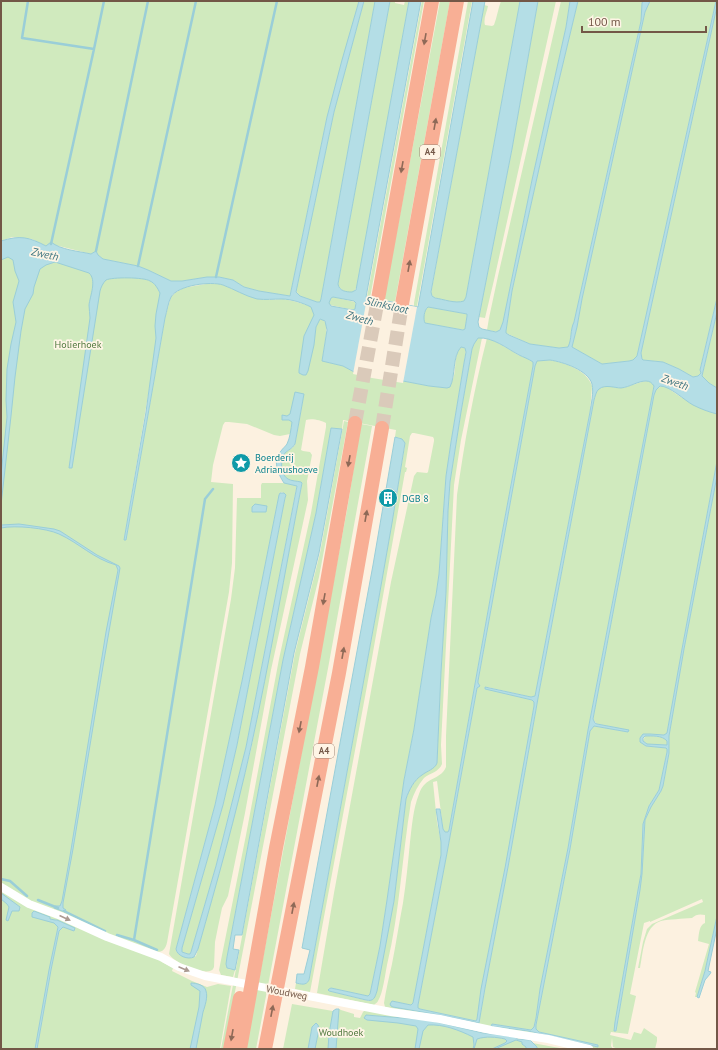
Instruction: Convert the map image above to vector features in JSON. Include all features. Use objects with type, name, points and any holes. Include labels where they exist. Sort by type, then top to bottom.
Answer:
[{"type":"highway","name":"A4","points":[[378,299],[432,1]]},
{"type":"highway","name":"A4","points":[[402,304],[457,1]]},
{"type":"highway","points":[[240,1049],[276,848],[312,667],[355,423]]},
{"type":"highway","name":"A4","points":[[265,1049],[339,674],[382,428]]},
{"type":"highway","points":[[230,1049],[247,965],[276,848]]},
{"type":"street","name":"Woudweg","points":[[1,887],[29,904],[61,916],[107,937],[161,957],[179,967],[205,976],[391,1012],[440,1019],[491,1030],[548,1039],[589,1049]]},
{"type":"green space","points":[[1,1],[359,1],[327,117],[290,296],[244,287],[233,280],[219,277],[171,281],[138,266],[103,259],[96,251],[91,254],[55,245],[46,246],[32,239],[12,237],[1,241]]},
{"type":"green space","points":[[364,1],[375,1],[321,299],[320,302],[317,302],[300,296],[296,291],[334,112]]},
{"type":"green space","points":[[390,1],[395,1],[395,3],[404,5],[405,1],[409,1],[357,286],[354,292],[349,292],[342,290],[338,284]]},
{"type":"green space","points":[[422,1],[424,1],[370,298],[367,297]]},
{"type":"green space","points":[[440,1],[450,1],[395,302],[384,300]]},
{"type":"green space","points":[[468,1],[472,1],[417,306],[414,306],[414,303]]},
{"type":"green space","points":[[501,1],[520,1],[466,297],[462,302],[452,302],[433,297],[431,293],[484,5],[488,6],[485,25],[492,26],[494,25]]},
{"type":"green space","points":[[538,1],[556,1],[485,318],[479,317],[512,149]]},
{"type":"green space","points":[[561,1],[570,1],[566,27],[532,180],[503,322],[498,332],[487,330],[498,276]]},
{"type":"green space","points":[[578,1],[643,1],[641,21],[570,341],[568,347],[559,348],[530,344],[506,333],[506,331],[512,291],[522,245]]},
{"type":"green space","points":[[650,1],[716,1],[637,356],[633,360],[629,361],[602,364],[572,347],[645,12]]},
{"type":"green space","points":[[717,6],[717,298],[700,369],[701,373],[699,376],[693,377],[663,362],[643,360],[641,353]]},
{"type":"green space","name":"Holierhoek","points":[[1,253],[24,253],[151,279],[166,287],[124,540],[126,540],[165,318],[171,297],[183,288],[206,284],[221,284],[257,299],[283,299],[310,306],[316,312],[314,345],[316,327],[319,320],[323,320],[326,323],[326,335],[322,361],[343,366],[356,373],[447,388],[453,379],[457,354],[461,347],[466,349],[446,476],[439,574],[436,595],[404,780],[380,946],[370,994],[368,996],[331,988],[329,991],[369,1001],[394,901],[406,799],[414,782],[437,763],[450,482],[472,349],[478,338],[482,338],[461,440],[454,485],[441,745],[442,764],[437,771],[424,778],[416,789],[411,802],[395,924],[384,984],[378,1002],[374,1005],[317,993],[391,582],[414,476],[417,472],[428,472],[434,441],[433,437],[414,433],[410,436],[405,467],[407,468],[405,472],[310,992],[295,989],[296,983],[305,984],[309,980],[379,597],[405,445],[400,438],[395,437],[396,430],[343,420],[342,429],[331,428],[316,513],[283,660],[227,957],[226,966],[228,969],[235,970],[233,977],[221,975],[219,970],[279,659],[311,513],[326,427],[326,423],[321,421],[313,419],[306,420],[301,450],[310,452],[312,455],[307,481],[308,500],[271,670],[228,896],[222,908],[218,927],[215,942],[214,967],[210,971],[200,971],[181,964],[169,954],[231,599],[235,568],[237,498],[261,498],[262,483],[284,483],[297,485],[246,747],[216,866],[191,952],[188,954],[182,952],[223,805],[237,745],[286,495],[282,492],[280,493],[278,501],[242,681],[215,805],[176,949],[177,952],[192,958],[196,956],[198,949],[251,749],[302,483],[292,481],[284,476],[282,470],[283,456],[295,445],[304,394],[295,433],[280,436],[247,424],[225,422],[213,465],[211,482],[233,484],[232,563],[229,592],[167,942],[166,947],[161,952],[158,952],[162,962],[173,968],[172,971],[192,981],[207,987],[218,984],[231,986],[220,1049],[37,1049],[59,931],[63,927],[75,929],[59,921],[36,1049],[1,1049]]},
{"type":"green space","points":[[333,297],[355,302],[356,307],[354,310],[330,305],[329,303]]},
{"type":"green space","points":[[428,307],[467,314],[465,329],[424,323],[424,315]]},
{"type":"green space","points":[[717,312],[717,388],[702,377]]},
{"type":"green space","points":[[487,338],[533,362],[533,366],[448,832],[445,832],[443,829],[437,781],[433,782],[437,822],[441,842],[441,855],[413,1003],[411,1005],[392,1001],[391,1006],[445,1016],[477,1024],[479,1022],[594,400],[597,391],[601,388],[607,386],[621,388],[649,381],[654,386],[588,730],[568,848],[534,1027],[531,1030],[492,1024],[492,1026],[528,1031],[598,1047],[598,1045],[539,1032],[536,1029],[536,1025],[570,849],[590,731],[594,726],[628,732],[628,730],[597,724],[593,719],[654,394],[661,386],[666,387],[697,406],[717,414],[717,461],[667,733],[665,735],[650,734],[640,738],[646,746],[666,748],[667,752],[659,790],[649,806],[643,824],[641,874],[614,1031],[616,1031],[640,890],[645,820],[663,786],[669,753],[669,736],[684,649],[717,476],[717,916],[705,971],[697,997],[695,997],[695,992],[709,944],[698,941],[700,928],[705,923],[705,915],[701,914],[692,918],[665,920],[655,924],[651,928],[645,941],[640,968],[638,968],[647,929],[652,924],[703,902],[702,899],[650,922],[644,923],[630,994],[636,996],[628,1034],[611,1032],[610,1035],[631,1040],[634,1032],[641,1034],[644,1028],[657,1037],[655,1049],[618,1049],[613,1047],[612,1038],[611,1046],[613,1049],[597,1049],[385,1007],[384,1003],[403,903],[415,806],[419,794],[425,784],[440,775],[446,767],[446,736],[457,495],[470,416]]},
{"type":"green space","points":[[550,360],[575,368],[589,380],[592,386],[590,412],[535,696],[531,697],[487,687],[484,688],[532,700],[534,702],[534,706],[513,829],[476,1021],[420,1009],[418,1008],[418,1005],[477,688],[480,686],[478,681],[535,366],[537,361]]},
{"type":"green space","points":[[344,421],[348,422],[319,577],[300,654],[224,1049],[221,1049],[295,653],[320,553]]},
{"type":"green space","points":[[361,424],[372,426],[329,663],[256,1049],[246,1049],[347,510]]},
{"type":"green space","points":[[645,736],[657,736],[665,739],[667,741],[667,745],[647,744],[643,741]]},
{"type":"green space","name":"Woudhoek","points":[[292,1004],[333,1011],[332,1015],[338,1016],[339,1009],[354,1014],[354,1017],[360,1018],[365,1010],[413,1019],[366,1015],[432,1025],[437,1024],[450,1028],[565,1049],[315,1049],[319,1029],[312,1027],[308,1049],[283,1049]]},
{"type":"water","points":[[359,1],[364,1],[334,112],[296,292],[300,296],[320,302],[375,1],[390,1],[338,284],[343,291],[352,292],[356,290],[409,1],[421,1],[366,297],[418,307],[473,1],[485,1],[431,292],[432,296],[435,298],[453,302],[464,301],[466,297],[520,1],[538,1],[512,149],[478,322],[479,327],[482,329],[496,332],[500,330],[503,322],[532,180],[566,27],[570,1],[578,1],[522,245],[512,291],[506,331],[509,335],[530,344],[559,348],[568,347],[641,21],[642,3],[643,1],[650,1],[645,12],[572,347],[602,364],[629,361],[633,360],[637,356],[717,1],[641,353],[643,360],[663,362],[693,377],[698,376],[701,373],[700,370],[717,298],[717,312],[702,376],[717,388],[717,414],[693,405],[668,388],[660,386],[654,395],[593,719],[597,724],[629,730],[628,732],[594,726],[590,731],[570,849],[536,1025],[536,1029],[539,1032],[598,1045],[598,1047],[528,1031],[491,1026],[492,1024],[531,1030],[534,1027],[568,848],[588,730],[654,386],[652,383],[643,381],[621,388],[607,386],[597,391],[594,400],[479,1023],[393,1007],[390,1004],[392,1001],[411,1005],[413,1003],[441,855],[441,842],[436,809],[440,809],[443,829],[445,832],[448,832],[533,362],[489,339],[478,338],[472,349],[450,482],[437,763],[433,768],[414,782],[406,799],[394,901],[377,991],[372,1000],[366,1000],[328,990],[331,988],[368,996],[370,994],[380,946],[404,780],[436,595],[439,574],[446,476],[466,352],[465,348],[461,347],[458,351],[452,382],[450,387],[447,388],[356,373],[343,366],[322,361],[327,330],[325,321],[320,319],[316,327],[314,345],[308,371],[306,375],[303,375],[299,373],[299,370],[304,336],[314,315],[311,307],[289,300],[257,299],[218,284],[195,285],[180,290],[171,297],[168,304],[126,540],[124,540],[146,412],[156,338],[156,314],[160,293],[153,283],[141,279],[115,278],[106,280],[102,285],[72,468],[69,468],[90,318],[89,305],[93,280],[89,273],[55,262],[46,265],[40,269],[33,294],[25,309],[15,377],[1,505],[1,475],[7,417],[7,369],[16,322],[13,302],[19,281],[13,260],[8,257],[1,260],[1,241],[14,238],[24,238],[46,246],[51,242],[65,249],[75,251],[91,254],[96,251],[103,259],[138,266],[171,281],[219,277],[233,280],[244,287],[290,296],[327,117]],"holes":[[[333,297],[354,301],[356,303],[355,309],[353,310],[331,306],[329,303]],[[428,307],[467,314],[465,329],[463,330],[425,323],[424,315]],[[537,361],[555,361],[580,371],[590,379],[593,387],[593,395],[535,696],[531,697],[485,687],[485,689],[532,700],[534,702],[534,706],[476,1021],[420,1009],[418,1008],[418,1005],[477,688],[480,686],[478,681]]]},
{"type":"water","points":[[295,392],[304,394],[295,444],[283,456],[282,471],[285,477],[289,480],[302,483],[271,648],[258,714],[233,823],[198,949],[194,957],[186,958],[178,954],[176,949],[215,805],[242,681],[279,495],[280,493],[284,493],[286,495],[237,745],[223,805],[182,948],[182,952],[188,954],[191,952],[216,866],[246,747],[297,486],[284,483],[276,463],[278,455],[288,442],[292,422],[289,420],[282,420],[282,415],[287,416],[290,414]]},
{"type":"water","points":[[331,428],[342,429],[319,553],[294,653],[242,935],[235,935],[233,949],[239,950],[235,970],[227,968],[227,957],[283,660],[316,513]]},
{"type":"water","points":[[395,437],[402,439],[405,443],[392,523],[309,980],[305,984],[300,984],[296,983],[297,974],[304,974],[310,950],[302,948],[373,565]]},
{"type":"water","points":[[717,461],[717,476],[684,649],[669,736],[669,753],[663,786],[645,820],[640,890],[616,1031],[614,1031],[641,874],[643,824],[649,806],[659,790],[667,752],[666,748],[646,746],[640,742],[640,738],[643,734],[664,735],[667,733]],"holes":[[[645,736],[657,736],[665,739],[667,741],[667,745],[647,744],[643,741]]]},
{"type":"water","points":[[255,504],[267,506],[266,512],[252,512],[252,507]]},
{"type":"water","points":[[19,524],[60,531],[97,555],[119,566],[120,568],[63,903],[63,908],[66,910],[65,912],[54,908],[55,906],[60,906],[62,901],[106,632],[118,570],[116,565],[101,559],[59,534],[22,527],[1,528],[1,525]]},
{"type":"water","points":[[1,893],[20,907],[19,911],[12,911],[8,921],[6,920],[9,907],[1,899]]},
{"type":"water","points":[[34,911],[50,917],[50,919],[57,920],[75,928],[74,931],[63,927],[59,931],[37,1049],[35,1049],[58,927],[54,923],[32,917],[32,913]]},
{"type":"water","points":[[717,916],[717,928],[708,971],[711,972],[705,980],[699,998],[697,997],[705,971]]},
{"type":"water","points":[[191,983],[202,986],[207,993],[196,1049],[190,1049],[199,1007],[200,991],[191,985]]},
{"type":"water","points":[[339,1009],[336,1049],[328,1049],[333,1011]]},
{"type":"water","points":[[366,1015],[428,1020],[483,1033],[517,1037],[517,1039],[530,1040],[537,1047],[537,1049],[526,1049],[522,1042],[516,1040],[492,1049],[507,1041],[505,1039],[484,1037],[477,1039],[473,1049],[473,1037],[451,1028],[439,1025],[428,1025],[423,1031],[419,1049],[415,1049],[418,1029],[416,1026],[367,1020],[364,1018]]},
{"type":"water","points":[[316,1023],[319,1029],[315,1049],[308,1049],[312,1027]]},
{"type":"pier","points":[[367,298],[417,307],[403,383],[353,374]]},
{"type":"waterway","points":[[28,1],[22,38],[94,49]]},
{"type":"waterway","name":"Zweth","points":[[51,244],[104,1]]},
{"type":"waterway","points":[[96,251],[148,1]]},
{"type":"waterway","points":[[138,266],[196,1]]},
{"type":"waterway","points":[[216,277],[277,1]]},
{"type":"waterway","points":[[134,940],[205,499],[213,489]]},
{"type":"waterway","points":[[1,879],[10,881],[27,896]]},
{"type":"waterway","points":[[38,900],[58,908]]},
{"type":"waterway","points":[[64,911],[105,931]]},
{"type":"waterway","points":[[117,935],[134,940],[157,950]]},
{"type":"tunnel","points":[[355,423],[378,299]]},
{"type":"tunnel","points":[[382,428],[402,304]]},
{"type":"place","name":"Boerderij Adrianushoeve","points":[[241,463]]},
{"type":"place","name":"DGB 8","points":[[388,498]]},
{"type":"water label","name":"Slinksloot","points":[[387,305]]}]
